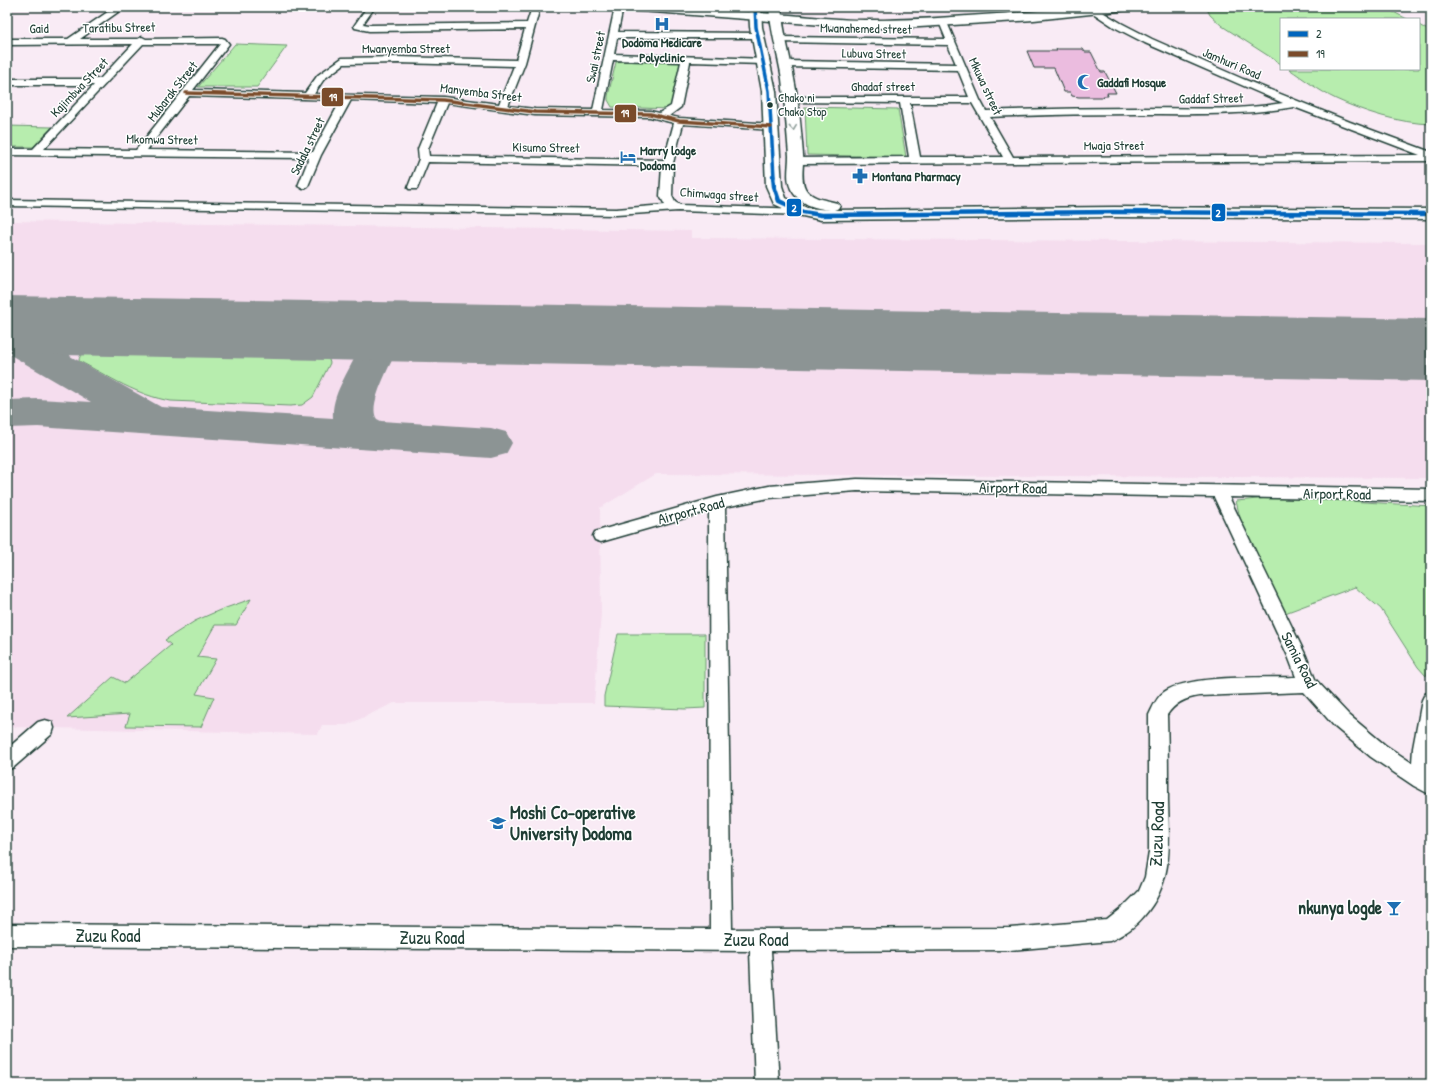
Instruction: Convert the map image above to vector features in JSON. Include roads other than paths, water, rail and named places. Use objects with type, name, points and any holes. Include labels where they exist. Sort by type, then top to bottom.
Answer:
[{"type":"main road","points":[[627,7],[775,12],[863,24],[943,22],[1128,7]]},
{"type":"main road","points":[[755,12],[769,91],[774,186],[780,201],[803,212],[821,215],[1114,212],[1431,214]]},
{"type":"main road","points":[[775,12],[786,64],[791,99],[796,161],[794,171],[799,190],[811,201],[820,204],[853,208],[878,214]]},
{"type":"street","name":"Taratibu Street","points":[[71,41],[121,7]]},
{"type":"street","points":[[371,7],[358,26],[369,28],[529,26]]},
{"type":"street","points":[[502,108],[520,63],[529,26],[536,7]]},
{"type":"street","name":"Swai street","points":[[597,113],[619,7]]},
{"type":"street","name":"Jamhuri Road","points":[[1091,9],[1126,30],[1176,54],[1295,104],[1431,157]]},
{"type":"street","name":"Mkuwa street","points":[[943,22],[975,100],[1010,160]]},
{"type":"street","points":[[613,35],[759,35]]},
{"type":"street","name":"Kajimbwa Street","points":[[35,152],[142,40]]},
{"type":"street","name":"Taratibu Street","points":[[71,41],[205,40],[222,41],[225,44]]},
{"type":"street","name":"Mwanahemed street","points":[[780,40],[952,42]]},
{"type":"street","name":"Gaid","points":[[9,43],[71,41]]},
{"type":"street","name":"Mubarak Street","points":[[139,153],[225,44]]},
{"type":"street","points":[[608,57],[764,61]]},
{"type":"street","points":[[662,116],[676,108],[686,59]]},
{"type":"street","name":"Mwanyemba Street","points":[[307,97],[321,77],[342,61],[398,60],[520,63]]},
{"type":"street","name":"Lubuva Street","points":[[786,64],[962,67]]},
{"type":"street","points":[[7,82],[102,82]]},
{"type":"street","name":"Manyemba Street","points":[[186,93],[443,100],[535,112],[650,114],[662,116],[679,122],[771,127]]},
{"type":"street","name":"Sadala street","points":[[303,186],[316,155],[348,97]]},
{"type":"street","name":"Ghadaf street","points":[[791,99],[975,100]]},
{"type":"street","points":[[904,99],[915,160]]},
{"type":"street","points":[[413,187],[424,159],[424,149],[443,100]]},
{"type":"street","name":"Gaddaf Street","points":[[983,114],[1104,111],[1266,110],[1295,104]]},
{"type":"street","name":"Chimwaga street","points":[[679,122],[668,163],[666,196],[670,204],[678,208],[803,212]]},
{"type":"street","name":"Mkomwa Street","points":[[7,152],[316,155]]},
{"type":"street","name":"Mwaja Street","points":[[796,161],[1431,157]]},
{"type":"street","name":"Kisumo Street","points":[[424,159],[668,163]]},
{"type":"street","points":[[7,204],[616,212],[678,208]]},
{"type":"street","name":"Airport Road","points":[[601,536],[717,503],[769,492],[857,484],[1431,495]]},
{"type":"street","name":"Samia Road","points":[[1219,492],[1297,656],[1308,684],[1348,726],[1378,751],[1426,783]]},
{"type":"street","points":[[717,503],[721,940]]},
{"type":"street","name":"Zuzu Road","points":[[7,935],[721,940],[1010,939],[1110,930],[1129,917],[1146,898],[1154,879],[1159,852],[1158,715],[1162,705],[1172,696],[1184,690],[1199,688],[1308,684]]},
{"type":"street","points":[[1426,783],[1422,748],[1431,700]]},
{"type":"street","points":[[7,761],[45,728]]},
{"type":"street","points":[[760,940],[767,1084]]},
{"type":"place","name":"Dodoma Medicare Polyclinic","points":[[662,24]]},
{"type":"place","name":"Gaddafi Mosque","points":[[1085,82]]},
{"type":"place","name":"Chako ni Chako Stop","points":[[770,105]]},
{"type":"place","name":"Marry lodge Dodoma","points":[[628,157]]},
{"type":"place","name":"Montana Pharmacy","points":[[860,176]]},
{"type":"place","name":"Moshi Co-operative University Dodoma","points":[[498,823]]},
{"type":"place","name":"nkunya logde","points":[[1394,908]]}]
